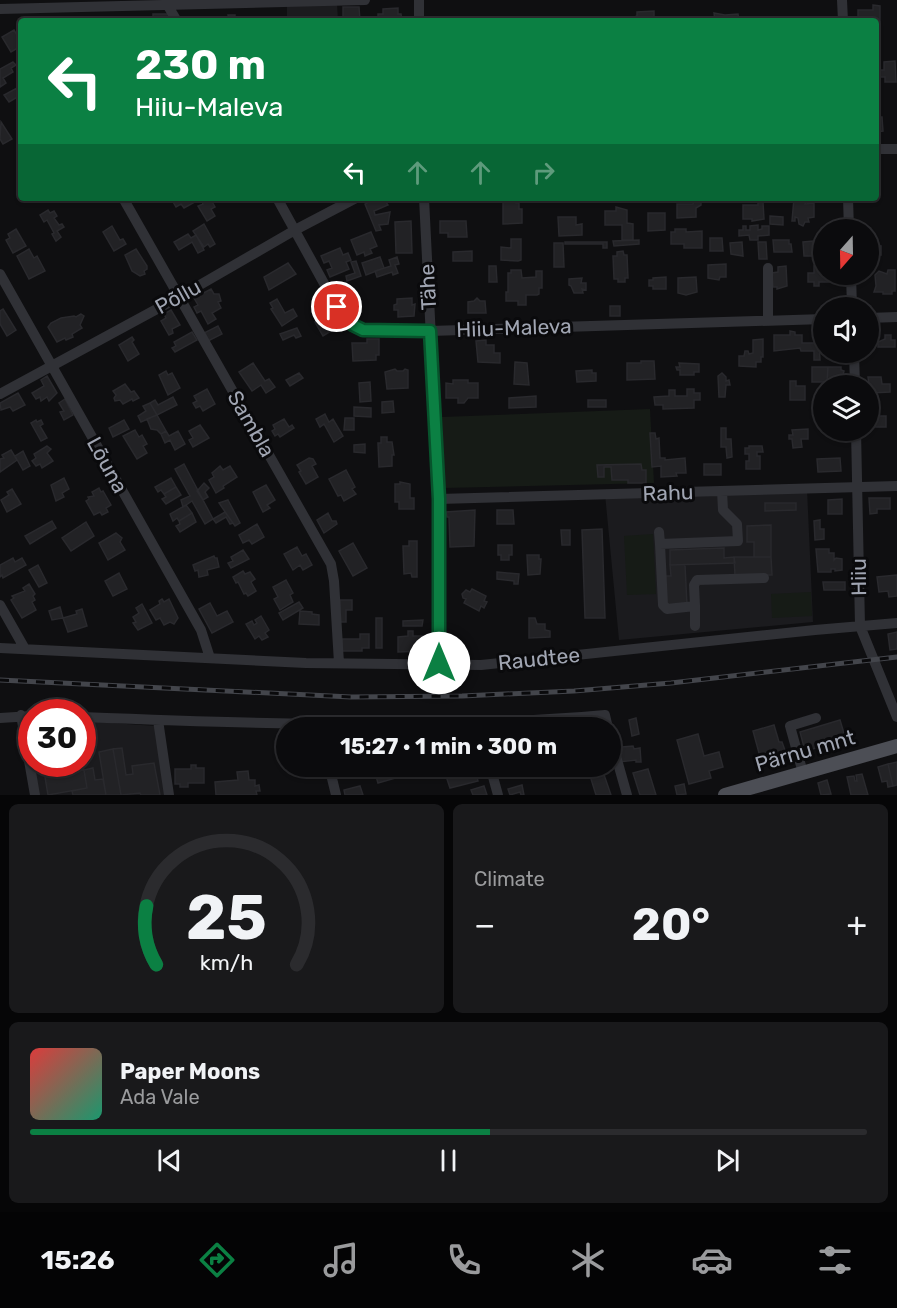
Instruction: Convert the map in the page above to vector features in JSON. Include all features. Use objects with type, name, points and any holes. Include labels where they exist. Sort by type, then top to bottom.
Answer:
[{"type":"main road","name":"Pärnu mnt","points":[[725,795],[897,746]]},
{"type":"street","points":[[0,9],[365,0]]},
{"type":"street","points":[[419,0],[419,18]]},
{"type":"street","points":[[842,0],[843,18]]},
{"type":"street","points":[[168,6],[175,18]]},
{"type":"street","points":[[16,9],[20,18]]},
{"type":"street","points":[[879,149],[897,149]]},
{"type":"street","name":"Sambla","points":[[125,201],[331,564],[339,663]]},
{"type":"street","name":"Hiiu-Maleva","points":[[279,201],[337,307],[353,325],[363,330],[430,331],[813,319]]},
{"type":"street","name":"Põllu","points":[[0,394],[350,201]]},
{"type":"street","name":"Tähe","points":[[424,201],[439,499],[439,663]]},
{"type":"street","points":[[848,201],[849,219]]},
{"type":"street","points":[[768,268],[768,320]]},
{"type":"street","name":"Lõuna","points":[[0,274],[201,630],[210,658]]},
{"type":"street","points":[[879,318],[897,317]]},
{"type":"street","name":"Hiiu","points":[[856,441],[860,626],[897,717]]},
{"type":"street","name":"Rahu","points":[[439,499],[897,486]]},
{"type":"street","points":[[660,544],[738,541],[737,524],[723,510],[722,491]]},
{"type":"street","points":[[659,532],[663,605],[667,609],[695,606]]},
{"type":"street","points":[[695,626],[694,585],[697,580],[764,578]]},
{"type":"street","points":[[0,605],[26,649]]},
{"type":"street","name":"Raudtee","points":[[0,648],[306,663],[481,665],[897,623]]},
{"type":"street","points":[[582,717],[605,715],[605,717]]},
{"type":"street","points":[[0,718],[18,717]]},
{"type":"street","points":[[96,718],[276,724]]},
{"type":"street","points":[[803,773],[790,726],[816,718]]},
{"type":"street","points":[[158,720],[169,795]]},
{"type":"street","points":[[621,774],[627,795]]},
{"type":"street","points":[[33,777],[35,795]]},
{"type":"street","points":[[332,777],[336,795]]},
{"type":"street","points":[[493,777],[498,795]]},
{"type":"shaded area","points":[[337,3],[338,18],[287,18],[287,5]]},
{"type":"shaded area","points":[[650,409],[654,483],[444,488],[442,417]]},
{"type":"shaded area","points":[[807,489],[813,622],[619,640],[605,494]]},
{"type":"shaded area","points":[[653,534],[656,594],[627,595],[624,536]]},
{"type":"shaded area","points":[[811,592],[812,616],[772,618],[771,594]]},
{"type":"shaded area","points":[[96,722],[156,726],[167,795],[39,795],[36,777],[96,777]]},
{"type":"building","points":[[873,5],[880,6],[880,25],[879,18],[858,18],[858,10],[873,10]]},
{"type":"building","points":[[343,7],[359,7],[360,18],[343,18]]},
{"type":"building","points":[[398,8],[398,14],[401,14],[402,18],[378,18],[378,14],[383,14],[383,9]]},
{"type":"building","points":[[654,11],[654,18],[634,18],[637,12]]},
{"type":"building","points":[[714,13],[738,14],[739,18],[715,18]]},
{"type":"building","points":[[153,14],[169,14],[171,18],[153,18]]},
{"type":"building","points":[[14,30],[18,37],[18,48],[11,52],[2,37]]},
{"type":"building","points":[[895,61],[896,82],[885,82],[885,77],[880,77],[880,70],[884,70],[884,62]]},
{"type":"building","points":[[13,62],[16,65],[11,68],[13,72],[3,78],[6,83],[0,87],[0,69]]},
{"type":"building","points":[[17,88],[18,90],[18,97],[9,102],[4,95]]},
{"type":"building","points":[[879,117],[882,117],[883,131],[879,132]]},
{"type":"building","points":[[1,122],[12,139],[3,144],[0,139]]},
{"type":"building","points":[[173,201],[195,202],[184,208],[181,204],[176,207]]},
{"type":"building","points":[[202,201],[212,201],[215,207],[211,209],[215,216],[207,221],[198,206],[203,204]]},
{"type":"building","points":[[370,201],[385,201],[388,205],[374,211],[375,215],[390,212],[388,224],[379,225],[381,230],[376,231],[365,204]]},
{"type":"building","points":[[503,201],[516,201],[519,203],[519,209],[522,209],[522,223],[503,224]]},
{"type":"building","points":[[694,201],[701,201],[701,205],[696,208],[696,217],[677,218],[677,204],[693,204]]},
{"type":"building","points":[[758,201],[763,202],[764,219],[752,221],[752,219],[743,219],[743,205],[758,205]]},
{"type":"building","points":[[794,201],[805,201],[805,204],[814,203],[814,217],[808,218],[809,222],[805,222],[803,226],[799,224],[798,218],[795,217],[795,221],[792,221]]},
{"type":"building","points":[[616,207],[627,210],[627,223],[633,224],[633,240],[622,240],[622,225],[605,225],[605,211],[616,211]]},
{"type":"building","points":[[48,210],[50,213],[54,211],[57,216],[54,218],[59,225],[62,224],[64,227],[57,231],[61,237],[56,241],[47,220],[44,222],[40,215]]},
{"type":"building","points":[[648,213],[665,213],[665,230],[648,231]]},
{"type":"building","points":[[770,216],[783,217],[783,225],[770,224]]},
{"type":"building","points":[[558,217],[576,217],[576,225],[582,224],[582,235],[559,236]]},
{"type":"building","points":[[411,221],[412,253],[396,253],[395,222]]},
{"type":"building","points":[[440,221],[466,221],[467,237],[448,237],[448,233],[440,233]]},
{"type":"building","points":[[204,224],[215,244],[210,247],[208,244],[204,247],[193,231]]},
{"type":"building","points":[[758,225],[758,230],[762,229],[762,226],[769,226],[769,235],[758,236],[758,240],[750,240],[749,235],[739,236],[739,230],[743,230],[743,226],[746,226],[746,230],[750,230],[750,226]]},
{"type":"building","points":[[112,226],[120,240],[123,239],[126,244],[114,251],[103,232]]},
{"type":"building","points":[[16,229],[26,246],[13,253],[6,240],[10,238],[8,234]]},
{"type":"building","points":[[675,229],[686,229],[686,232],[702,231],[702,248],[684,248],[684,244],[671,244],[671,232],[675,232]]},
{"type":"building","points":[[371,232],[377,246],[370,249],[372,253],[365,256],[364,252],[357,255],[351,240]]},
{"type":"building","points":[[188,234],[191,238],[196,235],[204,250],[198,253],[192,242],[179,250],[174,242]]},
{"type":"building","points":[[710,238],[722,238],[723,251],[710,251]]},
{"type":"building","points":[[511,239],[521,239],[521,260],[501,260],[501,247],[511,248]]},
{"type":"building","points":[[639,240],[639,244],[614,246],[613,241]]},
{"type":"building","points":[[773,240],[789,240],[792,252],[774,252]]},
{"type":"building","points":[[813,241],[813,256],[804,256],[803,242]]},
{"type":"building","points":[[565,242],[607,242],[607,248],[603,248],[603,244],[565,244]]},
{"type":"building","points":[[742,242],[743,256],[731,254],[730,243]]},
{"type":"building","points":[[758,242],[766,242],[767,259],[759,259]]},
{"type":"building","points":[[554,243],[563,243],[564,267],[554,267]]},
{"type":"building","points":[[340,248],[343,255],[348,253],[351,260],[346,262],[349,269],[330,277],[327,270],[332,268],[329,261],[324,263],[321,256]]},
{"type":"building","points":[[29,249],[34,258],[37,256],[45,271],[29,279],[17,256]]},
{"type":"building","points":[[136,249],[147,266],[145,274],[140,276],[132,271],[125,255]]},
{"type":"building","points":[[472,251],[472,261],[453,261],[453,252]]},
{"type":"building","points":[[623,251],[624,255],[627,255],[628,278],[625,278],[625,282],[618,282],[618,279],[614,279],[613,256]]},
{"type":"building","points":[[380,257],[384,268],[366,275],[362,263]]},
{"type":"building","points":[[397,257],[399,264],[395,265],[398,273],[393,275],[392,272],[377,277],[375,271],[391,266],[389,260]]},
{"type":"building","points":[[356,261],[361,276],[347,281],[346,276],[355,273],[351,262]]},
{"type":"building","points":[[288,263],[296,274],[269,290],[264,277]]},
{"type":"building","points":[[726,264],[726,277],[720,277],[719,280],[708,278],[708,265]]},
{"type":"building","points":[[489,266],[496,266],[497,282],[489,282]]},
{"type":"building","points":[[786,266],[787,286],[777,289],[773,287],[772,273],[778,272],[778,267]]},
{"type":"building","points":[[511,270],[521,270],[522,278],[536,277],[536,271],[542,271],[542,288],[539,288],[537,295],[526,295],[526,305],[518,305],[518,301],[506,301],[508,273],[511,273]]},
{"type":"building","points":[[888,270],[895,270],[895,291],[892,291],[892,294],[874,292],[876,285],[879,285],[879,271],[887,274]]},
{"type":"building","points":[[808,273],[813,273],[813,282],[808,282]]},
{"type":"building","points":[[666,277],[666,289],[653,289],[653,286],[649,286],[649,280]]},
{"type":"building","points":[[696,277],[697,292],[686,295],[678,293],[678,278]]},
{"type":"building","points":[[582,278],[581,283],[586,283],[586,290],[582,289],[583,293],[574,293],[569,285],[569,279]]},
{"type":"building","points":[[211,289],[214,294],[219,294],[221,301],[218,302],[221,308],[212,313],[216,319],[208,324],[201,311],[197,313],[194,307],[198,305],[194,298]]},
{"type":"building","points":[[412,298],[412,305],[415,304],[414,316],[398,317],[398,310],[394,310],[397,299]]},
{"type":"building","points":[[477,298],[485,301],[486,313],[468,313],[468,302]]},
{"type":"building","points":[[277,299],[285,313],[293,309],[297,316],[282,326],[271,309],[273,308],[270,303]]},
{"type":"building","points":[[610,306],[620,306],[620,316],[610,316]]},
{"type":"building","points":[[3,309],[16,330],[7,336],[0,324],[0,311]]},
{"type":"building","points":[[171,310],[180,325],[172,329],[173,333],[169,335],[161,321],[166,318],[164,314]]},
{"type":"building","points":[[81,314],[84,316],[80,325],[82,328],[72,334],[73,337],[57,342],[48,327],[51,323],[61,318],[76,317]]},
{"type":"building","points":[[327,315],[336,328],[323,336],[315,322]]},
{"type":"building","points":[[218,326],[222,334],[208,341],[204,333]]},
{"type":"building","points":[[297,328],[301,336],[296,338],[294,335],[283,340],[280,334]]},
{"type":"building","points":[[790,331],[795,332],[795,335],[802,335],[802,343],[813,343],[813,351],[801,351],[800,348],[774,351],[774,335],[790,335]]},
{"type":"building","points":[[192,332],[197,340],[175,352],[172,348],[176,346],[174,342]]},
{"type":"building","points":[[885,335],[891,335],[891,340],[895,340],[895,347],[879,347],[879,342],[885,339]]},
{"type":"building","points":[[132,337],[134,340],[132,342],[139,354],[128,361],[119,345]]},
{"type":"building","points":[[367,339],[379,339],[379,355],[376,355],[376,360],[353,361],[352,343],[367,343]]},
{"type":"building","points":[[763,339],[761,362],[756,362],[756,367],[739,366],[739,356],[744,356],[745,351],[749,354],[753,353],[753,340]]},
{"type":"building","points":[[486,340],[486,345],[494,345],[494,353],[500,353],[500,363],[478,362],[476,341]]},
{"type":"building","points":[[641,361],[654,361],[655,379],[627,380],[627,363],[641,363]]},
{"type":"building","points":[[515,362],[527,363],[529,385],[514,384]]},
{"type":"building","points":[[253,363],[265,381],[269,379],[275,387],[266,393],[261,385],[252,391],[239,372]]},
{"type":"building","points":[[679,363],[699,364],[699,372],[694,372],[694,375],[680,375],[680,370],[676,367],[680,367]]},
{"type":"building","points":[[812,367],[828,367],[827,375],[813,375],[812,382]]},
{"type":"building","points":[[828,367],[841,367],[844,371],[843,375],[827,375]]},
{"type":"building","points":[[395,369],[397,371],[408,370],[408,388],[387,389],[385,372]]},
{"type":"building","points":[[592,370],[592,373],[596,373],[596,381],[577,382],[576,371]]},
{"type":"building","points":[[166,371],[168,375],[172,373],[180,388],[168,395],[159,375]]},
{"type":"building","points":[[299,373],[303,378],[290,386],[286,380]]},
{"type":"building","points":[[722,373],[726,381],[729,380],[730,385],[726,385],[725,397],[719,397],[718,376]]},
{"type":"building","points":[[47,376],[57,393],[49,401],[47,397],[41,401],[40,397],[36,399],[32,393],[44,386],[41,380]]},
{"type":"building","points":[[879,377],[881,377],[882,384],[890,384],[890,392],[879,393]]},
{"type":"building","points":[[453,380],[478,383],[478,398],[468,398],[464,403],[458,403],[458,398],[446,398],[446,383],[453,384]]},
{"type":"building","points":[[790,381],[796,381],[796,386],[805,386],[805,400],[790,400]]},
{"type":"building","points":[[370,382],[371,401],[360,402],[359,383]]},
{"type":"building","points":[[125,384],[139,398],[123,404],[120,400],[115,401],[116,395],[113,391]]},
{"type":"building","points":[[207,389],[215,404],[203,411],[200,406],[196,408],[193,403],[197,401],[194,396]]},
{"type":"building","points":[[687,389],[694,389],[694,393],[700,393],[700,400],[694,400],[694,408],[663,409],[663,405],[655,405],[654,397],[669,396],[669,390],[675,390],[675,396],[687,396]]},
{"type":"building","points":[[18,393],[25,405],[13,411],[10,407],[1,410],[0,403]]},
{"type":"building","points":[[536,396],[536,407],[509,408],[509,398]]},
{"type":"building","points":[[173,397],[177,405],[157,415],[150,403],[155,400],[158,405]]},
{"type":"building","points":[[65,399],[73,415],[64,420],[60,412],[64,411],[59,403]]},
{"type":"building","points":[[588,400],[606,400],[606,407],[588,407]]},
{"type":"building","points":[[393,401],[394,412],[382,413],[382,402]]},
{"type":"building","points":[[150,403],[157,415],[141,422],[138,416],[146,411],[143,406]]},
{"type":"building","points":[[354,407],[371,408],[371,417],[354,416]]},
{"type":"building","points":[[325,414],[329,422],[333,419],[343,436],[334,442],[324,424],[320,427],[316,419]]},
{"type":"building","points":[[157,415],[166,431],[161,434],[151,429],[147,419]]},
{"type":"building","points":[[879,416],[886,416],[886,427],[879,427]]},
{"type":"building","points":[[345,418],[354,418],[354,430],[344,430]]},
{"type":"building","points":[[284,419],[289,427],[292,425],[294,428],[280,437],[278,434],[275,436],[272,431],[275,429],[273,425]]},
{"type":"building","points":[[36,420],[37,422],[41,420],[43,424],[40,426],[47,438],[41,441],[31,423]]},
{"type":"building","points":[[124,420],[129,429],[113,437],[109,428]]},
{"type":"building","points":[[200,425],[209,438],[193,447],[189,440],[193,438],[189,431]]},
{"type":"building","points":[[721,428],[726,428],[726,439],[731,439],[732,457],[727,458],[726,447],[721,447]]},
{"type":"building","points":[[808,429],[808,439],[801,439],[802,447],[793,448],[792,439],[789,439],[789,435],[793,435],[792,430]]},
{"type":"building","points":[[135,430],[139,437],[142,435],[147,444],[143,446],[147,453],[137,459],[123,436]]},
{"type":"building","points":[[166,431],[169,436],[178,431],[185,444],[175,450],[170,440],[165,443],[161,434]]},
{"type":"building","points":[[650,433],[655,433],[656,439],[659,438],[660,458],[665,458],[665,460],[685,458],[686,473],[661,477],[661,466],[652,467]]},
{"type":"building","points":[[381,437],[387,437],[387,442],[392,442],[394,455],[392,455],[392,466],[379,467],[378,443],[381,443]]},
{"type":"building","points":[[365,444],[365,453],[354,452],[354,445]]},
{"type":"building","points":[[47,446],[51,449],[47,453],[53,461],[42,468],[40,464],[36,466],[32,461],[36,458],[34,454]]},
{"type":"building","points":[[762,446],[763,452],[757,452],[757,456],[760,456],[760,469],[746,469],[749,454],[745,454],[745,448]]},
{"type":"building","points":[[11,450],[17,460],[0,472],[0,459],[4,458],[2,455]]},
{"type":"building","points":[[23,451],[30,466],[23,470],[15,456]]},
{"type":"building","points":[[309,458],[313,459],[316,464],[312,466],[318,477],[306,484],[297,465]]},
{"type":"building","points":[[840,458],[841,471],[818,472],[817,459]]},
{"type":"building","points":[[184,464],[213,519],[205,524],[192,501],[183,507],[181,500],[190,496],[175,469]]},
{"type":"building","points":[[641,464],[642,470],[646,470],[646,483],[612,480],[611,467],[604,467],[604,477],[598,477],[597,465]]},
{"type":"building","points":[[704,464],[721,464],[721,475],[704,475]]},
{"type":"building","points":[[220,466],[223,470],[230,466],[237,477],[216,493],[209,480],[214,477],[212,473]]},
{"type":"building","points":[[346,470],[356,494],[344,501],[341,495],[338,496],[329,479]]},
{"type":"building","points":[[64,478],[69,489],[62,493],[64,497],[56,501],[51,485]]},
{"type":"building","points":[[171,478],[176,487],[164,494],[161,490],[158,492],[155,487]]},
{"type":"building","points":[[400,482],[410,484],[410,498],[414,498],[414,509],[399,509],[399,502],[395,502],[395,484],[400,484]]},
{"type":"building","points":[[204,483],[209,488],[205,492],[208,497],[203,500],[197,491]]},
{"type":"building","points":[[266,485],[275,500],[267,505],[270,508],[263,512],[253,492]]},
{"type":"building","points":[[176,487],[181,495],[166,504],[162,499],[166,497],[164,494]]},
{"type":"building","points":[[99,488],[111,505],[106,508],[108,512],[94,515],[86,501],[88,497],[94,496],[92,492]]},
{"type":"building","points":[[12,489],[21,504],[7,512],[1,500],[9,495],[7,492]]},
{"type":"building","points":[[869,498],[890,498],[890,509],[877,509],[877,513],[870,514]]},
{"type":"building","points":[[842,499],[842,514],[828,514],[828,500]]},
{"type":"building","points":[[228,500],[240,523],[235,526],[219,503]]},
{"type":"building","points":[[765,503],[796,503],[796,510],[765,511]]},
{"type":"building","points":[[186,505],[192,513],[179,521],[177,518],[173,521],[170,514]]},
{"type":"building","points":[[475,510],[474,546],[450,547],[449,517],[446,512]]},
{"type":"building","points":[[497,510],[513,510],[514,524],[497,524]]},
{"type":"building","points":[[225,512],[233,523],[230,524],[226,517],[216,523],[213,519]]},
{"type":"building","points":[[192,513],[196,522],[180,532],[176,526],[180,524],[179,521]]},
{"type":"building","points":[[328,513],[332,521],[336,521],[337,524],[324,533],[317,520]]},
{"type":"building","points":[[820,520],[820,529],[824,529],[824,539],[815,540],[814,521]]},
{"type":"building","points":[[52,521],[56,528],[30,544],[25,536]]},
{"type":"building","points":[[86,522],[94,536],[71,551],[62,538]]},
{"type":"building","points":[[257,524],[264,537],[252,544],[249,540],[243,543],[239,535]]},
{"type":"building","points":[[771,525],[771,557],[754,557],[754,542],[747,542],[747,526]]},
{"type":"building","points":[[602,529],[605,618],[585,618],[582,530]]},
{"type":"building","points":[[561,530],[570,530],[570,545],[562,545]]},
{"type":"building","points":[[116,533],[122,538],[120,542],[125,550],[108,560],[99,543]]},
{"type":"building","points":[[409,541],[417,541],[417,577],[412,577],[411,573],[404,574],[403,546],[409,546]]},
{"type":"building","points":[[353,543],[367,568],[353,576],[339,551]]},
{"type":"building","points":[[498,545],[512,545],[512,555],[509,555],[509,560],[501,560],[501,555],[498,555]]},
{"type":"building","points":[[297,547],[302,556],[306,554],[312,565],[303,570],[300,565],[293,570],[284,554]]},
{"type":"building","points":[[724,548],[724,558],[734,557],[735,563],[670,565],[670,550]]},
{"type":"building","points":[[816,549],[829,549],[829,553],[834,553],[834,560],[842,559],[842,570],[831,569],[831,572],[818,572]]},
{"type":"building","points":[[243,550],[249,559],[231,568],[228,563],[233,561],[231,557]]},
{"type":"building","points":[[527,555],[539,555],[540,574],[528,575]]},
{"type":"building","points":[[214,556],[217,558],[219,567],[207,570],[208,575],[199,577],[198,570],[195,571],[193,565]]},
{"type":"building","points":[[734,557],[771,557],[772,575],[735,575]]},
{"type":"building","points":[[13,558],[15,562],[22,558],[26,565],[3,578],[2,575],[0,577],[0,565]]},
{"type":"building","points":[[38,565],[47,583],[39,587],[29,570]]},
{"type":"building","points":[[670,565],[685,565],[687,605],[666,606],[665,576],[671,576]]},
{"type":"building","points":[[243,571],[245,574],[250,572],[255,579],[251,582],[256,591],[248,596],[244,594],[233,577]]},
{"type":"building","points":[[497,572],[519,574],[518,584],[514,584],[514,581],[497,579]]},
{"type":"building","points":[[119,573],[127,589],[113,596],[105,581]]},
{"type":"building","points":[[897,575],[897,596],[889,597],[888,591],[879,592],[877,577]]},
{"type":"building","points":[[286,580],[293,593],[290,595],[293,602],[280,610],[274,599],[278,597],[273,587]]},
{"type":"building","points":[[823,582],[845,582],[845,590],[824,590]]},
{"type":"building","points":[[29,584],[35,594],[33,596],[35,600],[32,602],[36,610],[22,618],[11,600],[14,598],[12,596],[25,591],[23,588]]},
{"type":"building","points":[[472,589],[486,596],[484,601],[487,602],[484,608],[481,606],[479,611],[464,603],[466,599],[462,594]]},
{"type":"building","points":[[162,599],[164,602],[169,599],[178,618],[174,624],[170,622],[164,625],[160,618],[156,620],[150,610],[160,604],[159,601]]},
{"type":"building","points":[[340,600],[352,600],[352,610],[346,610],[346,622],[340,622]]},
{"type":"building","points":[[299,602],[303,608],[283,620],[279,613]]},
{"type":"building","points":[[210,603],[217,616],[227,611],[233,622],[212,633],[199,609]]},
{"type":"building","points":[[142,604],[152,623],[138,630],[133,623],[136,622],[133,617],[139,613],[136,608]]},
{"type":"building","points":[[60,607],[63,618],[52,620],[49,611]]},
{"type":"building","points":[[82,609],[87,626],[68,632],[63,618],[77,614],[76,611]]},
{"type":"building","points":[[300,611],[319,615],[319,625],[299,624]]},
{"type":"building","points":[[261,616],[269,630],[265,633],[268,637],[262,640],[259,636],[255,639],[246,624],[252,621],[254,625],[257,623],[255,620]]},
{"type":"building","points":[[376,618],[382,618],[382,648],[376,648]]},
{"type":"building","points":[[529,618],[535,618],[537,624],[545,624],[545,630],[550,631],[550,637],[529,638]]},
{"type":"building","points":[[423,620],[422,626],[403,626],[403,621]]},
{"type":"building","points":[[408,631],[413,631],[413,636],[424,636],[424,651],[398,652],[398,637],[408,636]]},
{"type":"building","points":[[897,632],[897,649],[890,650],[888,634]]},
{"type":"building","points":[[360,634],[369,634],[369,648],[362,648],[362,651],[342,651],[342,639],[360,639]]},
{"type":"building","points":[[636,718],[639,734],[632,736],[629,720]]},
{"type":"building","points":[[840,720],[846,740],[805,751],[800,732]]},
{"type":"building","points":[[774,725],[779,742],[782,742],[787,756],[762,764],[753,731]]},
{"type":"building","points":[[698,734],[704,756],[719,752],[723,767],[709,771],[711,778],[689,784],[677,740]]},
{"type":"building","points":[[622,747],[640,748],[641,762],[636,762],[636,760],[621,762]]},
{"type":"building","points":[[122,748],[126,775],[133,774],[132,766],[154,763],[160,795],[141,795],[140,793],[121,795],[113,749]]},
{"type":"building","points":[[113,749],[121,795],[106,795],[99,752]]},
{"type":"building","points":[[897,762],[897,785],[893,786],[888,764]]},
{"type":"building","points":[[888,764],[893,786],[888,787],[887,781],[882,782],[878,767]]},
{"type":"building","points":[[191,765],[204,768],[204,783],[188,783],[188,787],[175,784],[175,769],[191,769]]},
{"type":"building","points":[[648,769],[656,795],[640,795],[633,773]]},
{"type":"building","points":[[248,771],[249,780],[255,780],[255,786],[259,785],[260,791],[256,791],[257,795],[216,795],[215,782],[238,780],[237,772]]},
{"type":"building","points":[[862,774],[868,795],[851,795],[847,777],[854,776],[857,781],[856,775]]},
{"type":"building","points":[[45,777],[85,777],[87,788],[48,795]]},
{"type":"building","points":[[85,777],[94,777],[95,780],[103,779],[106,795],[73,795],[72,791],[87,788]]},
{"type":"building","points":[[376,777],[399,777],[378,783]]},
{"type":"building","points":[[446,777],[477,777],[478,781],[450,788]]},
{"type":"building","points":[[590,777],[605,777],[611,795],[596,795]]},
{"type":"building","points":[[827,780],[831,794],[821,795],[818,783]]},
{"type":"building","points":[[684,784],[686,794],[677,795],[675,786]]},
{"type":"building","points":[[522,785],[524,795],[520,792],[510,795],[508,789]]},
{"type":"building","points":[[360,786],[363,795],[345,795],[344,790]]},
{"type":"building","points":[[484,786],[487,795],[473,795],[471,790]]},
{"type":"railway","points":[[0,680],[351,697],[462,696],[574,691],[671,683],[897,657]]},
{"type":"route","points":[[337,307],[353,325],[363,330],[430,331],[439,499],[439,663]]}]
